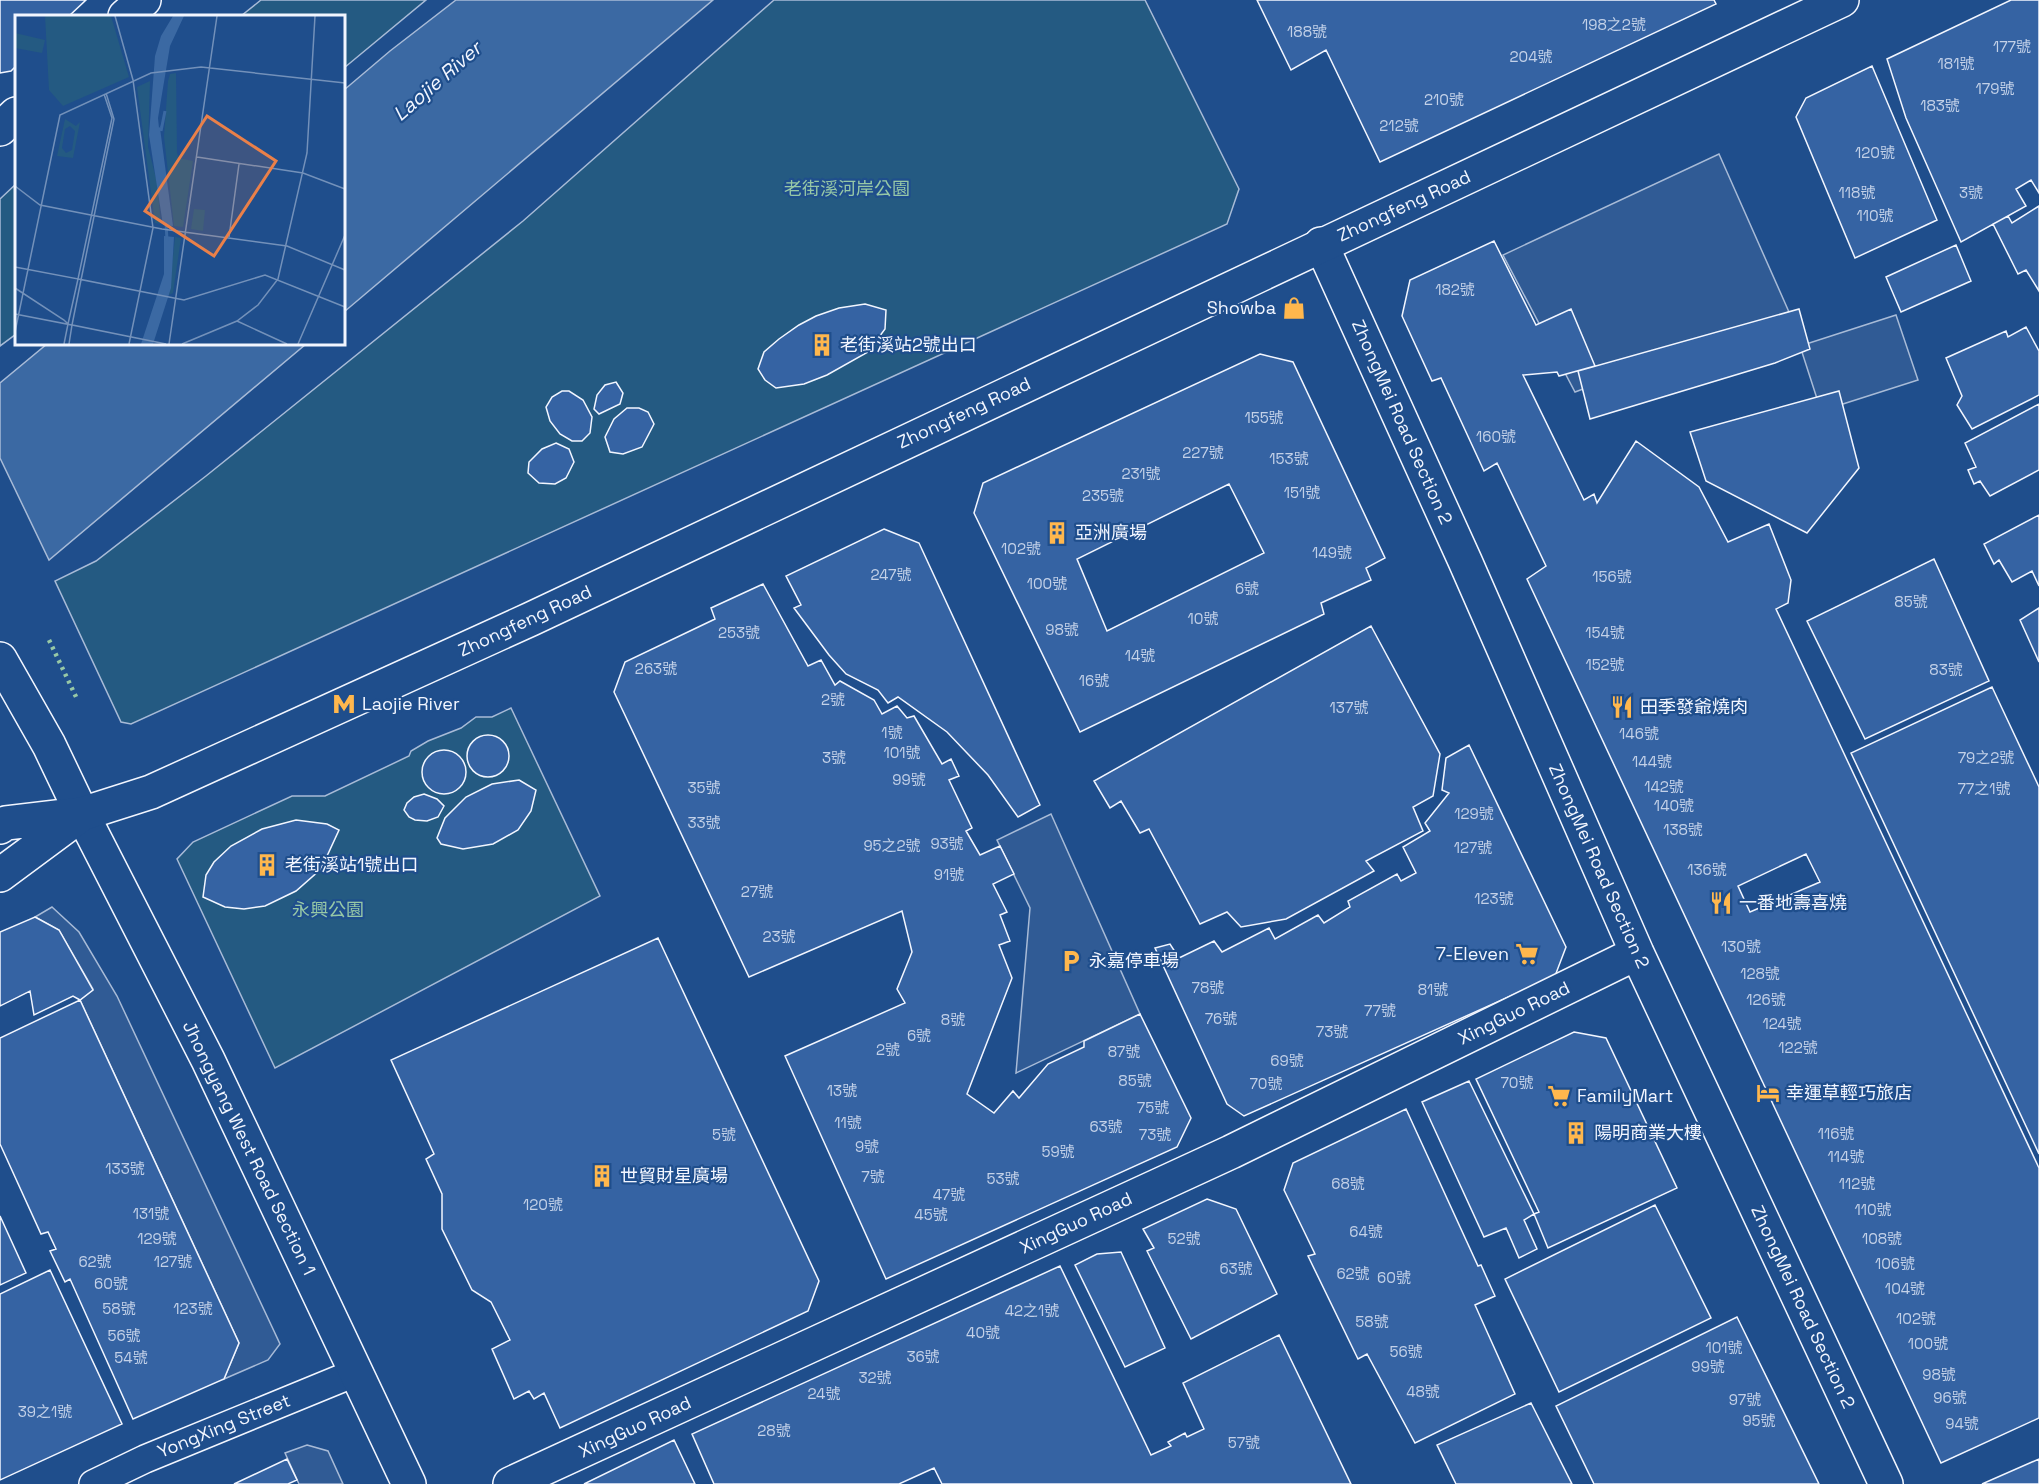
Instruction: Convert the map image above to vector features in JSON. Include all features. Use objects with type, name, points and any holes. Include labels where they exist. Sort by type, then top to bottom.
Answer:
[{"type":"street","points":[[126,15],[144,0]]},
{"type":"street","name":"Zhongfeng Road","points":[[0,827],[6,823],[82,814],[151,792],[520,623],[1842,0]]},
{"type":"street","points":[[0,129],[15,115]]},
{"type":"street","name":"ZhongMei Road Section 2","points":[[1321,244],[1465,561],[1637,953],[1886,1484]]},
{"type":"street","name":"Jhongyang West Road Section 1","points":[[0,659],[49,746],[208,1060],[410,1484]]},
{"type":"street","name":"Zhongfeng Road","points":[[0,875],[82,814]]},
{"type":"street","name":"XingGuo Road","points":[[510,1484],[1231,1152],[1637,953]]},
{"type":"street","name":"YongXing Street","points":[[93,1484],[146,1459],[357,1372]]},
{"type":"green space","points":[[261,0],[426,0],[345,67],[345,15],[242,15]]},
{"type":"green space","name":"老街溪河岸公園","points":[[774,0],[1145,0],[1239,189],[1227,224],[131,724],[121,722],[55,581],[96,561],[206,476],[523,221]]},
{"type":"green space","points":[[15,185],[15,335],[0,346],[0,199]]},
{"type":"green space","name":"永興公園","points":[[511,708],[600,896],[275,1068],[177,859],[193,842],[292,796],[325,796],[409,756],[411,751],[428,741],[461,728],[476,717],[492,717]]},
{"type":"shaded area","points":[[1719,154],[1789,312],[1575,392],[1503,255]]},
{"type":"shaded area","points":[[1896,315],[1918,380],[1821,411],[1800,346]]},
{"type":"shaded area","name":"永嘉停車場","points":[[1051,814],[1140,1014],[1016,1073],[1030,908],[997,840]]},
{"type":"shaded area","points":[[52,907],[79,932],[117,996],[280,1344],[268,1360],[224,1379],[239,1343],[80,1000],[93,989],[59,930],[35,917]]},
{"type":"shaded area","points":[[307,1445],[328,1451],[343,1484],[299,1484],[285,1453]]},
{"type":"water","points":[[456,0],[713,0],[345,311],[345,89]]},
{"type":"water","points":[[46,345],[305,345],[49,560],[0,458],[0,383]]},
{"type":"building","points":[[0,0],[86,0],[70,15],[15,15],[15,67],[11,71],[0,73]]},
{"type":"building","points":[[1257,0],[1714,0],[1716,4],[1380,162],[1326,50],[1291,70]]},
{"type":"building","points":[[2011,0],[2039,0],[2039,193],[2031,180],[2016,189],[2026,206],[1961,242],[1906,118],[1887,59]]},
{"type":"building","points":[[1872,66],[1937,220],[1855,258],[1796,117],[1806,98]]},
{"type":"building","points":[[2039,206],[2039,291],[2026,270],[2018,274],[1993,224],[2008,216],[2012,223]]},
{"type":"building","points":[[1494,241],[1536,325],[1571,309],[1595,366],[1559,376],[1557,372],[1523,375],[1584,500],[1594,494],[1597,503],[1636,441],[1699,487],[1728,542],[1769,524],[1791,580],[1788,603],[1776,609],[2039,1168],[2039,1418],[1941,1463],[1527,579],[1546,566],[1497,463],[1484,471],[1441,378],[1432,381],[1402,316],[1410,280]],"holes":[[[1806,854],[1820,882],[1750,912],[1738,886]]]},
{"type":"building","points":[[1956,245],[1971,281],[1901,312],[1886,277]]},
{"type":"building","name":"老街溪站2號出口","points":[[865,304],[886,310],[885,329],[868,352],[827,375],[804,384],[776,388],[765,380],[758,369],[764,352],[779,339],[816,316],[839,308]]},
{"type":"building","points":[[1799,309],[1810,349],[1775,363],[1590,419],[1578,371]]},
{"type":"building","points":[[2026,327],[2039,351],[2039,395],[1972,429],[1957,405],[1962,396],[1946,358],[2006,331],[2008,337]]},
{"type":"building","name":"亞洲廣場","points":[[1260,354],[1293,362],[1385,558],[1366,568],[1371,580],[1321,603],[1324,614],[1080,732],[974,513],[983,483]],"holes":[[[1229,484],[1264,553],[1107,631],[1077,559]]]},
{"type":"building","points":[[616,382],[623,393],[620,404],[599,414],[594,409],[597,395],[605,385]]},
{"type":"building","points":[[562,391],[569,391],[583,400],[592,417],[590,433],[582,441],[572,441],[560,434],[550,421],[546,407],[552,397]]},
{"type":"building","points":[[1839,391],[1859,468],[1807,533],[1706,481],[1690,432]]},
{"type":"building","points":[[2039,404],[2039,470],[1990,496],[1980,481],[1974,484],[1968,470],[1976,467],[1965,443]]},
{"type":"building","points":[[627,408],[639,408],[648,412],[654,424],[642,447],[623,454],[610,452],[605,437],[614,419]]},
{"type":"building","points":[[556,443],[569,449],[574,462],[566,478],[555,484],[539,483],[528,473],[529,462],[542,449]]},
{"type":"building","points":[[2039,515],[2039,586],[2032,571],[2012,582],[1999,560],[1994,564],[1984,544]]},
{"type":"building","points":[[884,529],[919,543],[1040,805],[1018,817],[988,775],[947,732],[898,697],[888,703],[878,690],[846,674],[794,608],[801,605],[786,576]]},
{"type":"building","points":[[1934,559],[1989,681],[1865,739],[1807,621]]},
{"type":"building","points":[[763,584],[808,666],[821,660],[835,685],[840,681],[874,700],[882,714],[897,706],[907,718],[914,716],[942,764],[951,759],[959,776],[949,780],[972,828],[966,831],[980,855],[1000,846],[1014,874],[993,884],[1007,912],[1000,915],[1010,941],[999,945],[1012,978],[967,1094],[994,1113],[1013,1091],[1019,1098],[1048,1064],[1084,1047],[1084,1041],[1140,1014],[1191,1118],[1177,1147],[886,1279],[785,1056],[905,1003],[897,989],[912,952],[902,911],[749,977],[614,692],[625,662],[715,619],[711,608]]},
{"type":"building","points":[[2039,608],[2039,662],[2020,620]]},
{"type":"building","points":[[1371,626],[1440,754],[1433,796],[1413,807],[1423,831],[1366,861],[1374,871],[1286,919],[1241,927],[1227,912],[1200,924],[1149,829],[1140,833],[1121,801],[1110,808],[1094,781]]},
{"type":"building","points":[[1992,687],[2039,787],[2039,1154],[1851,753]]},
{"type":"building","points":[[488,735],[503,741],[509,756],[503,771],[488,777],[473,771],[467,756],[473,741]]},
{"type":"building","points":[[1469,745],[1566,947],[1555,976],[1244,1116],[1227,1104],[1155,948],[1170,944],[1179,958],[1214,941],[1222,952],[1269,928],[1275,939],[1318,915],[1324,923],[1350,907],[1348,901],[1397,874],[1401,881],[1416,873],[1403,847],[1430,831],[1425,823],[1449,793],[1442,790],[1446,758]]},
{"type":"building","points":[[444,750],[453,751],[460,756],[465,763],[465,781],[460,788],[453,793],[444,794],[435,793],[428,788],[423,781],[422,772],[423,763],[428,756],[435,751]]},
{"type":"building","points":[[519,780],[536,790],[531,811],[518,830],[493,844],[463,849],[441,844],[437,838],[445,818],[466,797],[492,784]]},
{"type":"building","points":[[424,794],[437,799],[444,806],[438,817],[427,821],[415,820],[409,817],[404,810],[407,803],[414,797]]},
{"type":"building","name":"老街溪站1號出口","points":[[296,820],[327,824],[339,830],[321,869],[296,891],[265,906],[244,909],[225,907],[203,897],[206,875],[214,862],[231,846],[262,829]]},
{"type":"building","points":[[35,917],[59,930],[93,990],[80,1000],[73,996],[34,1015],[30,991],[0,1006],[0,932]]},
{"type":"building","name":"世貿財星廣場","points":[[658,938],[819,1281],[808,1311],[560,1428],[544,1393],[534,1399],[529,1391],[514,1399],[492,1349],[510,1340],[491,1302],[472,1290],[442,1229],[442,1194],[426,1159],[434,1154],[391,1060]]},
{"type":"building","points":[[80,1000],[239,1343],[224,1379],[133,1419],[70,1279],[65,1282],[50,1251],[56,1249],[48,1232],[41,1234],[0,1144],[0,1038]]},
{"type":"building","name":"陽明商業大樓","points":[[1574,1032],[1606,1038],[1677,1188],[1548,1248],[1534,1214],[1539,1212],[1476,1079]]},
{"type":"building","points":[[1469,1081],[1534,1214],[1524,1220],[1537,1249],[1519,1258],[1506,1228],[1484,1237],[1422,1102]]},
{"type":"building","points":[[1406,1109],[1478,1266],[1481,1265],[1495,1296],[1475,1305],[1515,1394],[1415,1443],[1367,1354],[1358,1359],[1308,1256],[1315,1254],[1284,1190],[1293,1163]]},
{"type":"building","points":[[1207,1199],[1236,1209],[1277,1294],[1191,1339],[1147,1251],[1154,1248],[1143,1229]]},
{"type":"building","points":[[1655,1205],[1711,1318],[1559,1392],[1505,1279]]},
{"type":"building","points":[[0,1216],[26,1273],[0,1285]]},
{"type":"building","points":[[1121,1252],[1165,1348],[1125,1367],[1075,1265],[1097,1254]]},
{"type":"building","points":[[1060,1266],[1151,1455],[1171,1446],[1168,1442],[1185,1433],[1187,1437],[1204,1429],[1183,1383],[1279,1335],[1351,1484],[942,1484],[934,1468],[899,1484],[714,1484],[692,1434]]},
{"type":"building","points":[[50,1270],[122,1424],[0,1480],[0,1294]]},
{"type":"building","points":[[1737,1317],[1819,1484],[1594,1484],[1556,1406]]},
{"type":"building","points":[[1531,1403],[1572,1484],[1456,1484],[1437,1445]]},
{"type":"building","points":[[674,1440],[695,1484],[584,1484]]},
{"type":"building","points":[[287,1459],[297,1480],[288,1484],[234,1484]]},
{"type":"building","points":[[2039,1459],[2039,1484],[1982,1484]]},
{"type":"hedge","points":[[49,640],[78,701]]},
{"type":"place","name":"Showba","points":[[1294,308]]},
{"type":"place","name":"老街溪站2號出口","points":[[822,345]]},
{"type":"place","name":"亞洲廣場","points":[[1057,533]]},
{"type":"place","name":"Laojie River","points":[[344,704]]},
{"type":"place","name":"田季發爺燒肉","points":[[1622,707]]},
{"type":"place","name":"老街溪站1號出口","points":[[267,865]]},
{"type":"place","name":"一番地壽喜燒","points":[[1721,903]]},
{"type":"place","name":"7-Eleven","points":[[1527,954]]},
{"type":"place","name":"永嘉停車場","points":[[1071,961]]},
{"type":"place","name":"幸運草輕巧旅店","points":[[1768,1093]]},
{"type":"place","name":"FamilyMart","points":[[1559,1096]]},
{"type":"place","name":"陽明商業大樓","points":[[1576,1133]]},
{"type":"place","name":"世貿財星廣場","points":[[602,1176]]}]
